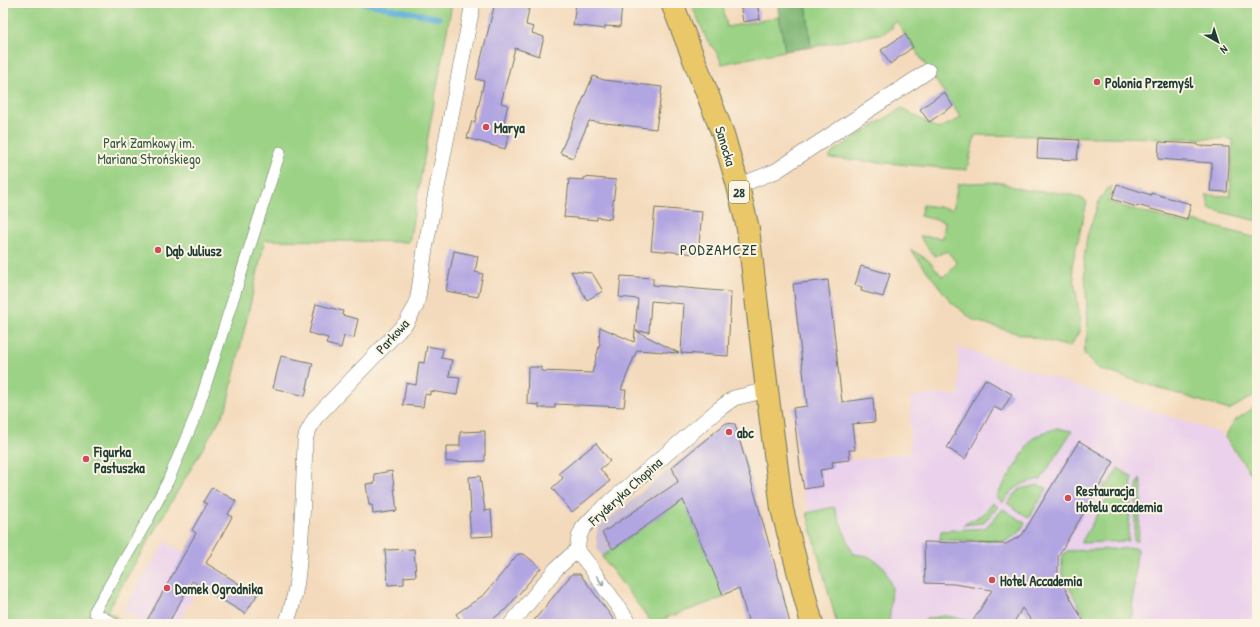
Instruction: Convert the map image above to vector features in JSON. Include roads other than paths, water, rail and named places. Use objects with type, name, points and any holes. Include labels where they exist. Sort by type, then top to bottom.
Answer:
[{"type":"main road","name":"Sanocka","points":[[672,3],[723,134],[738,186],[748,228],[766,390]]},
{"type":"main road","name":"28","points":[[766,390],[782,509],[812,624]]},
{"type":"street","name":"Parkowa","points":[[286,624],[297,586],[302,526],[305,441],[307,433],[315,418],[406,323],[416,306],[425,249],[473,3]]},
{"type":"street","points":[[738,186],[776,171],[928,71]]},
{"type":"street","points":[[114,624],[94,612],[147,521],[168,481],[197,412],[280,152]]},
{"type":"street","name":"Fryderyka Chopina","points":[[577,550],[579,537],[584,528],[595,515],[719,409],[734,398],[766,390]]},
{"type":"street","points":[[511,624],[556,569],[577,550],[630,624]]},
{"type":"waterway","points":[[363,3],[439,18]]},
{"type":"place","name":"Polonia Przemyśl","points":[[1097,82]]},
{"type":"place","name":"Marya","points":[[486,127]]},
{"type":"place","name":"Dąb Juliusz","points":[[158,250]]},
{"type":"place","name":"abc","points":[[729,432]]},
{"type":"place","name":"Figurka Pastuszka","points":[[86,459]]},
{"type":"place","name":"Restauracja Hotelu accademia","points":[[1068,498]]},
{"type":"place","name":"Hotel Accademia","points":[[992,580]]},
{"type":"place","name":"Domek Ogrodnika","points":[[167,588]]},
{"type":"district","name":"PODZAMCZE","points":[[719,249]]},
{"type":"park label","name":"Park Zamkowy im. Mariana Strońskiego","points":[[149,150]]}]
